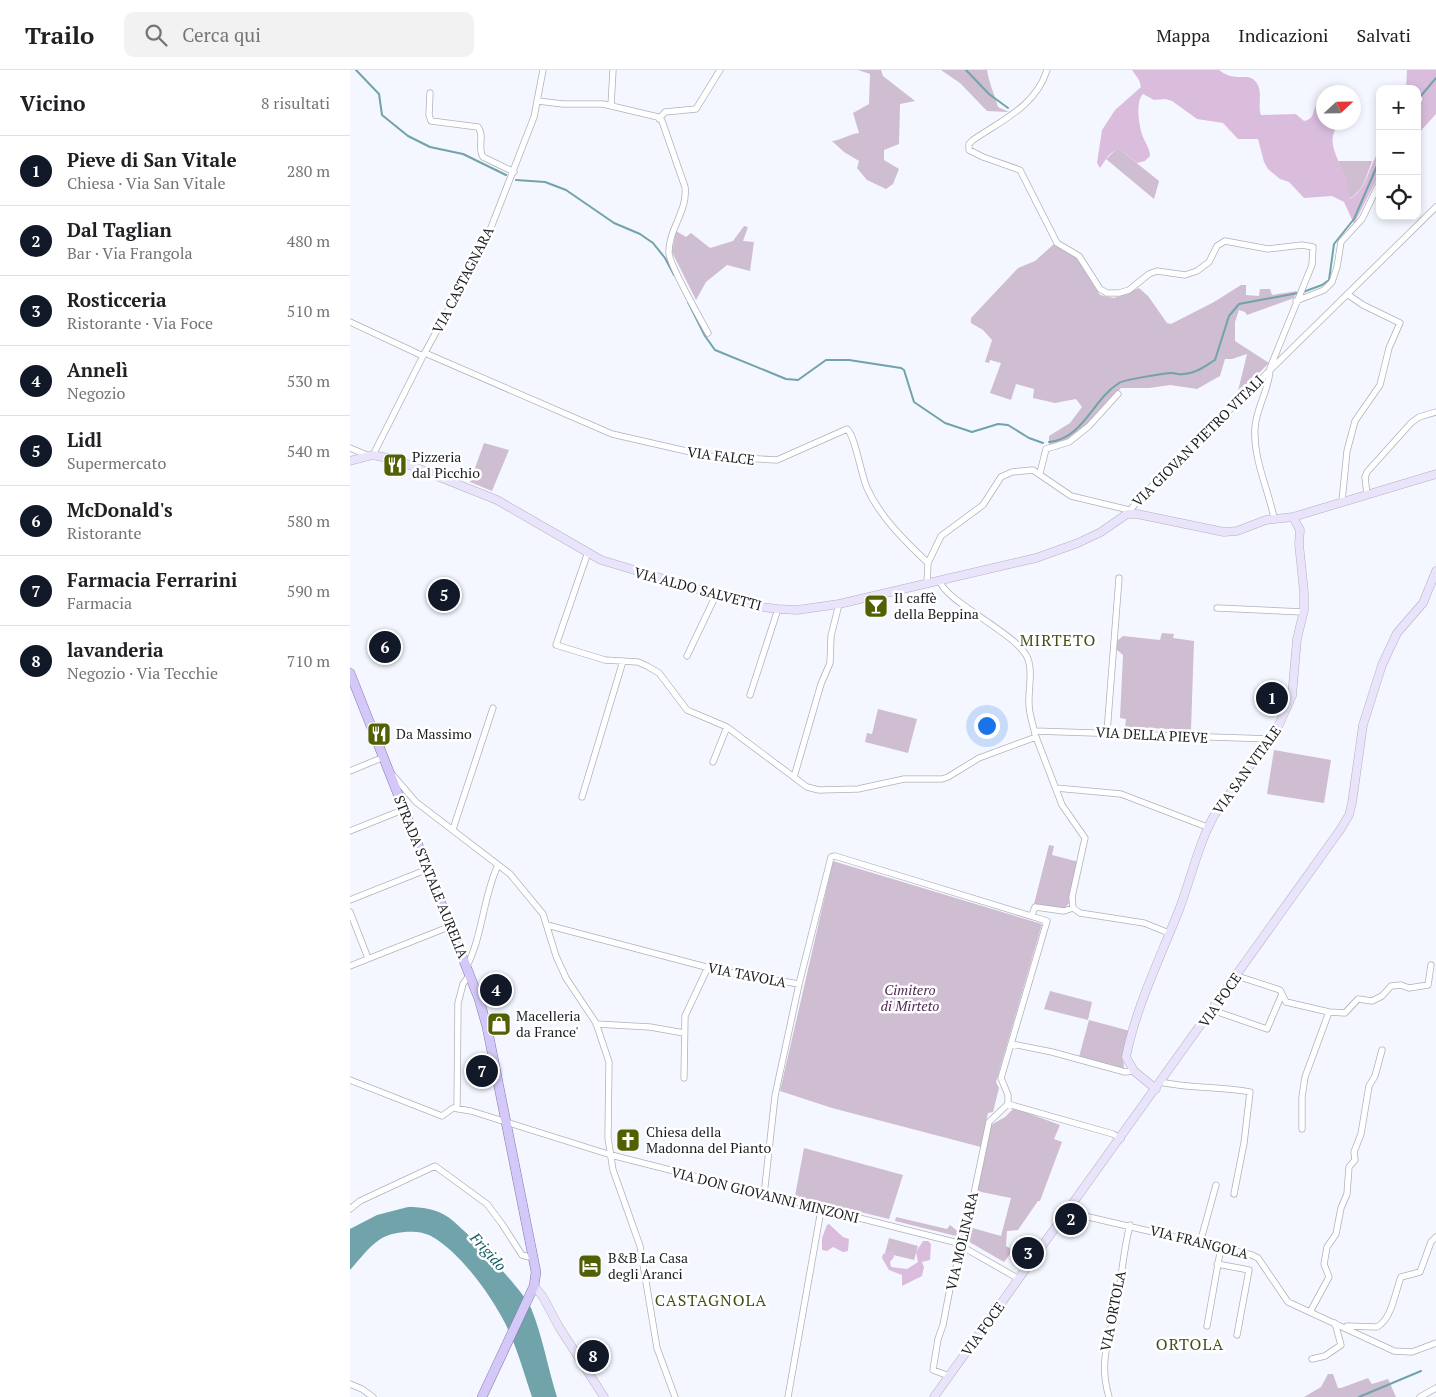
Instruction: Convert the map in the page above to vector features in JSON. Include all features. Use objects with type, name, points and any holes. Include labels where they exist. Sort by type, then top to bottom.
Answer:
[{"type":"main road","name":"STRADA STATALE AURELIA","points":[[350,673],[469,970],[487,1027],[536,1272],[533,1288]]},
{"type":"main road","points":[[482,1397],[533,1288]]},
{"type":"street","name":"VIA CASTAGNARA","points":[[371,456],[485,243],[514,172],[538,101],[543,70]]},
{"type":"street","points":[[612,106],[613,70]]},
{"type":"street","points":[[659,118],[665,112],[696,108],[721,70]]},
{"type":"street","points":[[1047,70],[1036,92],[1023,107],[973,140],[969,144],[969,150],[1020,170],[1057,243],[1079,256],[1100,289],[1108,293],[1119,293],[1129,290],[1149,274],[1157,271],[1185,275],[1192,273],[1206,266],[1217,246],[1226,240],[1268,248],[1302,244],[1313,248],[1312,265],[1296,300],[1270,368],[1270,378],[1256,419],[1255,433],[1263,484],[1274,518]]},
{"type":"street","points":[[430,93],[428,115],[431,121],[478,127],[481,132],[480,150],[483,158],[514,172]]},
{"type":"street","points":[[538,101],[612,106],[659,118],[666,126],[686,196],[675,225],[669,253],[708,333]]},
{"type":"street","points":[[1296,300],[1324,290],[1332,282],[1342,242],[1362,219],[1376,190]]},
{"type":"street","name":"VIA GIOVAN PIETRO VITALI","points":[[1128,512],[1270,368],[1436,207]]},
{"type":"street","points":[[1342,501],[1347,451],[1355,422],[1380,385],[1389,348],[1400,322],[1363,305],[1347,294]]},
{"type":"street","points":[[350,322],[424,355]]},
{"type":"street","name":"VIA FALCE","points":[[424,355],[612,434],[708,456],[777,460],[847,429],[853,438],[864,480],[876,506],[902,537],[928,563]]},
{"type":"street","points":[[1040,473],[1046,450],[1060,447],[1082,431],[1118,394]]},
{"type":"street","points":[[1368,495],[1365,477],[1367,472],[1411,423],[1420,417],[1436,412]]},
{"type":"street","points":[[350,448],[371,456]]},
{"type":"street","name":"VIA ALDO SALVETTI","points":[[350,461],[371,456],[411,465],[497,500],[588,552],[625,568],[754,606],[778,609],[797,610],[839,604],[1054,552],[1101,532],[1128,512]]},
{"type":"street","points":[[927,584],[928,563],[941,536],[983,505],[1002,477],[1012,472],[1033,470],[1071,496],[1128,512],[1224,532],[1237,531],[1274,518],[1293,517],[1436,474]]},
{"type":"street","name":"VIA SAN VITALE","points":[[1134,1071],[1126,1057],[1128,1046],[1208,827],[1214,814],[1283,720],[1292,696],[1297,639],[1304,612],[1299,544],[1300,530],[1293,517]]},
{"type":"street","points":[[588,552],[556,645],[605,660],[638,662],[659,673],[687,710],[727,728],[801,784],[819,790],[858,789],[904,779],[942,779],[978,758],[1035,734]]},
{"type":"street","name":"VIA FOCE","points":[[934,1397],[1121,1139],[1349,815],[1357,780],[1363,725],[1382,665],[1397,633],[1423,603],[1436,571]]},
{"type":"street","points":[[1107,732],[1119,578]]},
{"type":"street","points":[[940,581],[945,591],[980,614],[1024,652],[1030,668],[1029,707],[1035,734],[1067,814],[1085,838],[1072,897],[1072,908]]},
{"type":"street","points":[[686,656],[716,594]]},
{"type":"street","points":[[794,777],[821,684],[830,663],[831,636],[839,604]]},
{"type":"street","points":[[1217,608],[1304,612]]},
{"type":"street","points":[[750,695],[778,609]]},
{"type":"street","points":[[582,798],[623,662]]},
{"type":"street","points":[[453,829],[493,708]]},
{"type":"street","points":[[713,762],[727,728]]},
{"type":"street","name":"VIA DELLA PIEVE","points":[[1035,734],[1107,732],[1270,739]]},
{"type":"street","points":[[350,771],[384,756]]},
{"type":"street","points":[[390,771],[416,802],[510,874],[543,914],[566,978],[596,1024],[608,1062],[607,1132],[611,1155],[618,1188],[640,1246],[657,1348],[675,1397]]},
{"type":"street","points":[[1056,788],[1120,794],[1208,827]]},
{"type":"street","points":[[350,831],[405,809]]},
{"type":"street","points":[[799,984],[831,857],[835,856],[1044,918],[1047,924],[1001,1078],[1008,1095],[1008,1104],[1113,1134],[1121,1139]]},
{"type":"street","points":[[350,1080],[442,1116],[453,1108],[457,1108],[458,1003],[478,942],[490,881],[498,865]]},
{"type":"street","points":[[350,900],[428,869]]},
{"type":"street","points":[[1032,914],[1035,907],[1064,911],[1072,908]]},
{"type":"street","points":[[1072,908],[1080,913],[1144,923],[1169,933]]},
{"type":"street","points":[[350,912],[368,958]]},
{"type":"street","name":"VIA TAVOLA","points":[[547,925],[708,968],[799,984],[775,1096],[764,1195]]},
{"type":"street","points":[[350,966],[451,926]]},
{"type":"street","points":[[1237,976],[1280,990],[1286,1002],[1329,1012],[1345,1013],[1358,999],[1372,1001],[1382,996],[1391,986],[1401,985],[1409,988],[1428,985],[1431,965]]},
{"type":"street","points":[[684,1078],[685,1016],[708,968]]},
{"type":"street","points":[[1212,1010],[1267,1029],[1282,994]]},
{"type":"street","points":[[1302,1129],[1302,1097],[1305,1077],[1329,1012]]},
{"type":"street","points":[[596,1024],[650,1027],[684,1033]]},
{"type":"street","points":[[1012,1044],[1125,1072],[1134,1071],[1159,1085],[1226,1087],[1250,1092],[1244,1142],[1234,1194]]},
{"type":"street","points":[[1310,1312],[1329,1277],[1324,1264],[1327,1247],[1336,1234],[1341,1208],[1347,1194],[1349,1167],[1355,1160],[1354,1152],[1361,1134],[1369,1086],[1376,1076],[1382,1050]]},
{"type":"street","name":"VIA MOLINARA","points":[[948,1376],[936,1371],[934,1367],[951,1283],[963,1246],[989,1122],[1008,1104]]},
{"type":"street","name":"VIA DON GIOVANNI MINZONI","points":[[457,1108],[611,1155],[963,1246],[1019,1279]]},
{"type":"street","points":[[350,1209],[360,1201],[435,1166],[487,1204],[522,1255],[533,1258]]},
{"type":"street","points":[[1200,1243],[1216,1185]]},
{"type":"street","points":[[788,1397],[822,1210]]},
{"type":"street","name":"VIA FRANGOLA","points":[[1067,1212],[1130,1225],[1258,1258],[1288,1302],[1336,1323]]},
{"type":"street","name":"VIA ORTOLA","points":[[1109,1397],[1104,1378],[1104,1353],[1117,1302],[1130,1225]]},
{"type":"street","points":[[1336,1323],[1352,1327],[1379,1326],[1387,1315],[1401,1277],[1420,1272],[1431,1242],[1436,1237]]},
{"type":"street","points":[[1207,1326],[1221,1247]]},
{"type":"street","points":[[1217,1264],[1248,1270],[1237,1335]]},
{"type":"street","points":[[533,1288],[543,1297],[559,1327],[604,1397]]},
{"type":"street","points":[[1336,1323],[1402,1354],[1436,1343]]},
{"type":"street","points":[[1312,1359],[1325,1356],[1342,1345],[1336,1323]]},
{"type":"street","points":[[350,1384],[362,1389],[373,1397]]},
{"type":"street","points":[[1420,1397],[1436,1388]]},
{"type":"green space","points":[[858,70],[881,70],[883,76],[915,101],[900,104],[899,144],[884,150],[884,160],[899,169],[893,184],[886,189],[867,180],[857,168],[859,161],[844,152],[832,141],[859,133],[853,113],[869,104],[870,74]]},
{"type":"green space","points":[[941,70],[987,70],[998,107],[1009,112],[987,111],[960,83]]},
{"type":"green space","points":[[1118,148],[1159,181],[1154,199],[1106,159]]},
{"type":"green space","points":[[1338,161],[1372,161],[1366,178],[1358,192],[1349,199],[1346,179]]},
{"type":"green space","points":[[744,226],[748,227],[743,241],[754,242],[750,271],[727,265],[706,282],[696,300],[672,252],[676,231],[686,237],[691,233],[710,248],[733,241]]},
{"type":"green space","points":[[1054,244],[1075,256],[1100,295],[1114,298],[1139,288],[1148,296],[1167,323],[1171,324],[1214,302],[1241,285],[1246,285],[1246,295],[1259,296],[1260,289],[1270,289],[1272,295],[1297,291],[1294,298],[1247,315],[1239,310],[1235,322],[1235,341],[1269,363],[1237,395],[1247,354],[1232,359],[1225,359],[1220,376],[1197,389],[1170,385],[1149,388],[1121,388],[1084,428],[1069,440],[1049,446],[1049,436],[1070,423],[1082,407],[1076,399],[1055,403],[1033,398],[1034,389],[1016,384],[1011,400],[990,393],[1001,363],[990,360],[989,363],[985,362],[992,340],[983,330],[971,323],[971,318],[1018,268],[1035,261]]},
{"type":"green space","points":[[484,443],[509,450],[492,491],[470,482]]},
{"type":"green space","points":[[1162,633],[1174,634],[1173,638],[1194,641],[1191,730],[1125,727],[1126,719],[1120,718],[1123,655],[1117,650],[1117,641],[1123,636],[1160,640]]},
{"type":"green space","points":[[878,709],[917,719],[908,753],[865,742],[867,733],[872,734]]},
{"type":"green space","points":[[1274,750],[1331,760],[1324,803],[1267,794]]},
{"type":"green space","points":[[1049,845],[1054,846],[1052,855],[1079,862],[1069,903],[1064,909],[1034,904]]},
{"type":"green space","name":"Cimitero di Mirteto","points":[[833,861],[1042,924],[996,1082],[999,1088],[993,1112],[988,1113],[981,1147],[832,1108],[780,1091]]},
{"type":"green space","points":[[1050,991],[1092,1002],[1088,1020],[1044,1009]]},
{"type":"green space","points":[[1089,1020],[1130,1031],[1123,1055],[1124,1069],[1079,1057]]},
{"type":"green space","points":[[1014,1108],[1060,1125],[1054,1139],[1062,1142],[1040,1201],[1038,1201],[1018,1230],[1007,1231],[1006,1246],[1013,1250],[1004,1262],[966,1240],[969,1227],[1001,1236],[1011,1198],[976,1191],[991,1125],[1005,1117]]},
{"type":"green space","points":[[804,1148],[903,1175],[889,1219],[795,1196]]},
{"type":"green space","points":[[896,1217],[947,1229],[950,1225],[961,1234],[960,1237],[895,1221]]},
{"type":"green space","points":[[889,1238],[918,1246],[914,1260],[885,1253]]},
{"type":"green space","points":[[1328,1374],[1333,1374],[1338,1388],[1368,1378],[1372,1384],[1388,1379],[1396,1397],[1304,1397],[1321,1387]]},
{"type":"shaded area","points":[[1132,70],[1219,70],[1230,76],[1249,77],[1255,81],[1260,93],[1261,115],[1296,114],[1304,121],[1312,117],[1316,106],[1316,130],[1336,130],[1333,136],[1334,150],[1347,180],[1350,199],[1361,189],[1376,156],[1376,181],[1354,224],[1344,202],[1332,196],[1304,198],[1289,182],[1280,179],[1268,169],[1264,162],[1258,139],[1238,139],[1223,123],[1197,119],[1172,101],[1165,99],[1154,100],[1143,94],[1138,108],[1139,121],[1150,156],[1145,161],[1137,163],[1118,148],[1108,156],[1100,168],[1097,163],[1102,130],[1115,110],[1141,87],[1139,80]]},
{"type":"shaded area","points":[[1407,70],[1436,70],[1436,114],[1421,131],[1421,85],[1406,85]]},
{"type":"shaded area","points":[[829,1224],[843,1237],[849,1239],[848,1251],[843,1252],[833,1247],[827,1251],[822,1250],[822,1238]]},
{"type":"shaded area","points":[[923,1241],[928,1241],[931,1244],[930,1260],[922,1262],[924,1267],[922,1276],[902,1286],[902,1275],[889,1270],[882,1258],[883,1254],[893,1251],[894,1257],[890,1262],[891,1267],[907,1269],[918,1262],[916,1252]]},
{"type":"water","points":[[408,1207],[429,1209],[448,1217],[480,1246],[526,1299],[542,1340],[557,1397],[532,1397],[510,1334],[500,1313],[464,1263],[442,1243],[431,1236],[420,1232],[400,1232],[382,1238],[365,1252],[350,1270],[350,1229],[377,1215]]},
{"type":"waterway","points":[[356,70],[379,94],[382,115],[408,136],[430,147],[463,154],[506,175]]},
{"type":"waterway","points":[[966,70],[989,94],[1008,108]]},
{"type":"waterway","points":[[1421,96],[1436,78]]},
{"type":"waterway","points":[[1303,292],[1322,285],[1329,280],[1334,244],[1354,219],[1376,168]]},
{"type":"waterway","points":[[516,180],[545,182],[566,190],[614,223],[640,234],[653,243],[665,258],[674,275]]},
{"type":"waterway","points":[[1049,442],[1061,439],[1071,433],[1110,390],[1119,383],[1162,374],[1192,373],[1215,360],[1229,316],[1239,304],[1298,293]]},
{"type":"waterway","points":[[688,302],[705,336],[715,350],[786,379],[798,380],[826,360],[849,360],[901,368],[904,370],[914,402],[945,423],[972,432],[998,424],[1008,425],[1029,438],[1043,443]]},
{"type":"waterway","points":[[1359,1397],[1421,1371]]},
{"type":"place","name":"Pizzeria dal Picchio","points":[[395,465]]},
{"type":"place","name":"Lidl","points":[[444,595]]},
{"type":"place","name":"Il caffè della Beppina","points":[[876,606]]},
{"type":"place","name":"McDonald's","points":[[385,647]]},
{"type":"place","name":"Pieve di San Vitale","points":[[1272,698]]},
{"type":"place","name":"Da Massimo","points":[[379,734]]},
{"type":"place","name":"Annelì","points":[[496,990]]},
{"type":"place","name":"Macelleria da France'","points":[[499,1024]]},
{"type":"place","name":"Farmacia Ferrarini","points":[[482,1071]]},
{"type":"place","name":"Chiesa della Madonna del Pianto","points":[[628,1140]]},
{"type":"place","name":"Dal Taglian","points":[[1071,1219]]},
{"type":"place","name":"Rosticceria","points":[[1028,1253]]},
{"type":"place","name":"B&B La Casa degli Aranci","points":[[590,1266]]},
{"type":"place","name":"lavanderia","points":[[593,1356]]},
{"type":"district","name":"MIRTETO","points":[[1058,640]]},
{"type":"district","name":"CASTAGNOLA","points":[[711,1300]]},
{"type":"district","name":"ORTOLA","points":[[1190,1344]]},
{"type":"water label","name":"Frigido","points":[[488,1252]]}]
